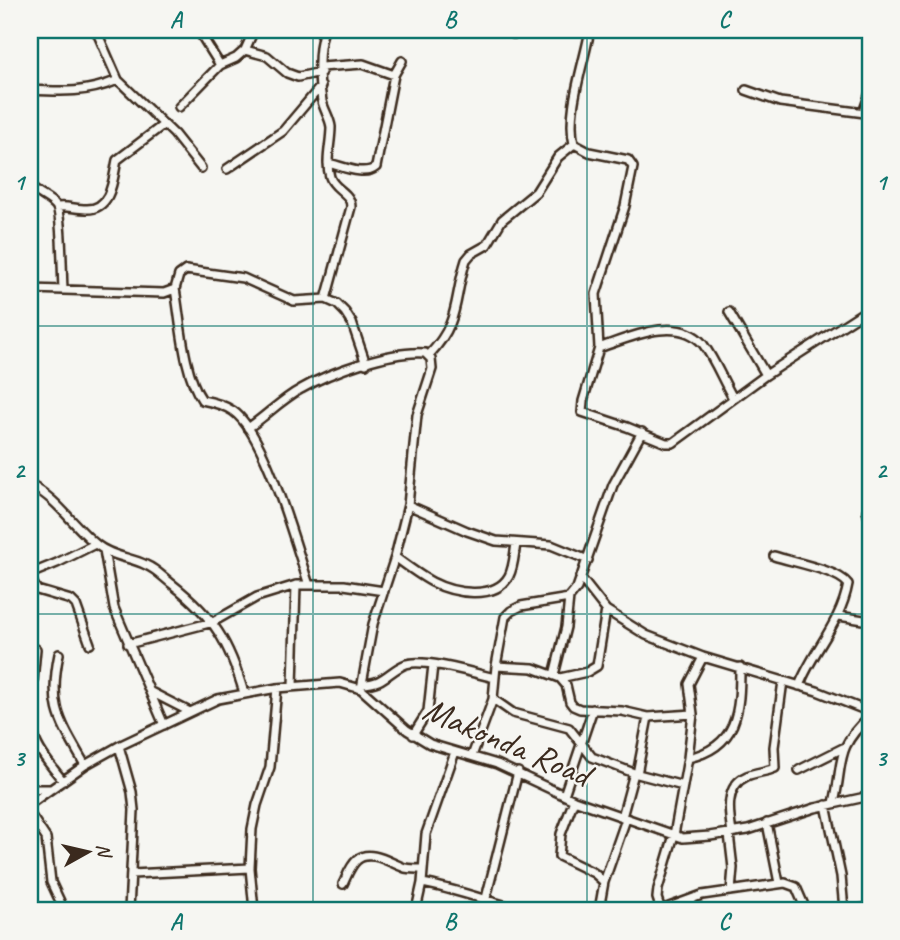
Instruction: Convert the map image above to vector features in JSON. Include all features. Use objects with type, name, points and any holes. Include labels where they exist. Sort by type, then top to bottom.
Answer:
[{"type":"street","points":[[96,30],[118,80],[174,134],[201,168]]},
{"type":"street","points":[[198,30],[220,65]]},
{"type":"street","points":[[179,107],[220,65],[236,58],[245,50],[254,30]]},
{"type":"street","points":[[324,30],[321,40],[321,85],[322,101],[331,125],[328,163],[331,181],[349,197],[351,207],[326,299]]},
{"type":"street","points":[[513,34],[551,30]]},
{"type":"street","points":[[590,30],[574,110],[574,144],[589,152],[628,160],[633,167],[625,206],[596,294],[599,348],[582,412],[666,443],[673,443],[766,375],[870,308]]},
{"type":"street","points":[[245,50],[267,57],[287,73],[298,77],[321,69],[363,64],[394,75]]},
{"type":"street","points":[[328,163],[366,172],[376,167],[394,75],[402,61]]},
{"type":"street","points":[[30,90],[74,92],[118,80]]},
{"type":"street","points":[[227,169],[284,131],[321,85]]},
{"type":"street","points":[[746,90],[780,102],[867,115],[870,93]]},
{"type":"street","points":[[30,186],[37,194],[58,207],[97,208],[111,191],[117,160],[163,125]]},
{"type":"street","points":[[429,355],[452,323],[466,260],[494,238],[502,220],[536,192],[558,157],[574,144]]},
{"type":"street","points":[[58,207],[63,289]]},
{"type":"street","points":[[309,585],[269,468],[248,428],[234,412],[217,403],[202,400],[195,391],[175,289],[183,271],[243,278],[294,301],[326,299],[345,312],[359,340],[366,364]]},
{"type":"street","points":[[30,289],[164,293],[175,289]]},
{"type":"street","points":[[729,312],[766,375]]},
{"type":"street","points":[[599,348],[654,331],[684,331],[702,343],[733,398]]},
{"type":"street","points":[[248,428],[301,388],[401,353],[429,355]]},
{"type":"street","points":[[362,687],[368,642],[408,505],[417,415],[432,369],[429,355]]},
{"type":"street","points":[[557,677],[569,598],[577,588],[589,560],[613,485],[642,432]]},
{"type":"street","points":[[30,485],[50,497],[94,544],[147,565],[192,598],[214,622],[236,665],[244,693]]},
{"type":"street","points":[[408,505],[496,541],[551,545],[589,560]]},
{"type":"street","points":[[867,511],[870,522]]},
{"type":"street","points":[[90,643],[76,606],[60,595],[37,590],[30,576],[94,544]]},
{"type":"street","points":[[395,557],[434,583],[474,593],[490,591],[503,584],[514,563],[516,544]]},
{"type":"street","points":[[104,550],[114,608],[163,725]]},
{"type":"street","points":[[774,556],[847,581],[839,616],[807,664],[799,686]]},
{"type":"street","points":[[580,577],[606,610],[646,635],[703,657],[799,686],[870,714],[843,748],[830,804],[844,910]]},
{"type":"street","points":[[293,686],[296,585]]},
{"type":"street","points":[[128,644],[214,622],[257,597],[296,585],[344,585],[384,591]]},
{"type":"street","points":[[472,755],[493,699],[505,617],[521,606],[569,598]]},
{"type":"street","points":[[557,677],[587,672],[597,666],[606,610]]},
{"type":"street","points":[[839,616],[870,621]]},
{"type":"street","points":[[36,649],[34,737],[63,780]]},
{"type":"street","points":[[59,654],[54,676],[54,698],[60,719],[85,765]]},
{"type":"street","points":[[703,657],[689,684],[693,714],[688,758],[674,835],[658,888],[657,898],[661,910],[692,898],[779,883],[796,887],[806,910]]},
{"type":"street","points":[[30,804],[85,765],[119,746],[218,699],[293,686],[340,683],[362,687],[383,680],[406,664],[433,665],[494,678]]},
{"type":"street","points":[[413,735],[428,711],[432,694],[433,665]]},
{"type":"street","points":[[496,666],[533,668],[557,677],[566,685],[573,706],[622,711],[648,717],[693,714]]},
{"type":"street","points":[[688,758],[704,754],[728,736],[737,708],[740,667]]},
{"type":"street","points":[[731,891],[733,868],[730,798],[738,783],[745,777],[775,768],[774,747],[783,681]]},
{"type":"street","name":"Makonda Road","points":[[362,687],[413,735],[430,744],[472,755],[519,772],[574,800],[674,835],[693,838],[730,834],[830,804],[870,796]]},
{"type":"street","points":[[254,910],[250,868],[252,829],[272,751],[277,688]]},
{"type":"street","points":[[151,692],[190,712]]},
{"type":"street","points":[[493,699],[513,713],[569,729],[592,757],[683,786]]},
{"type":"street","points":[[564,794],[593,709]]},
{"type":"street","points":[[599,910],[604,882],[636,773],[648,717]]},
{"type":"street","points":[[119,746],[135,810],[129,910]]},
{"type":"street","points":[[799,770],[843,748]]},
{"type":"street","points":[[416,910],[422,883],[426,834],[455,752]]},
{"type":"street","points":[[484,906],[519,772]]},
{"type":"street","points":[[30,789],[51,789]]},
{"type":"street","points":[[574,800],[561,834],[559,856],[594,873],[604,882]]},
{"type":"street","points":[[30,814],[46,838],[48,874],[64,910]]},
{"type":"street","points":[[767,823],[779,883]]},
{"type":"street","points":[[343,884],[351,868],[364,856],[379,858],[405,868],[422,869]]},
{"type":"street","points":[[132,874],[250,868]]},
{"type":"street","points":[[422,883],[464,893],[484,906],[522,910]]},
{"type":"street","points":[[855,910],[870,907]]}]
